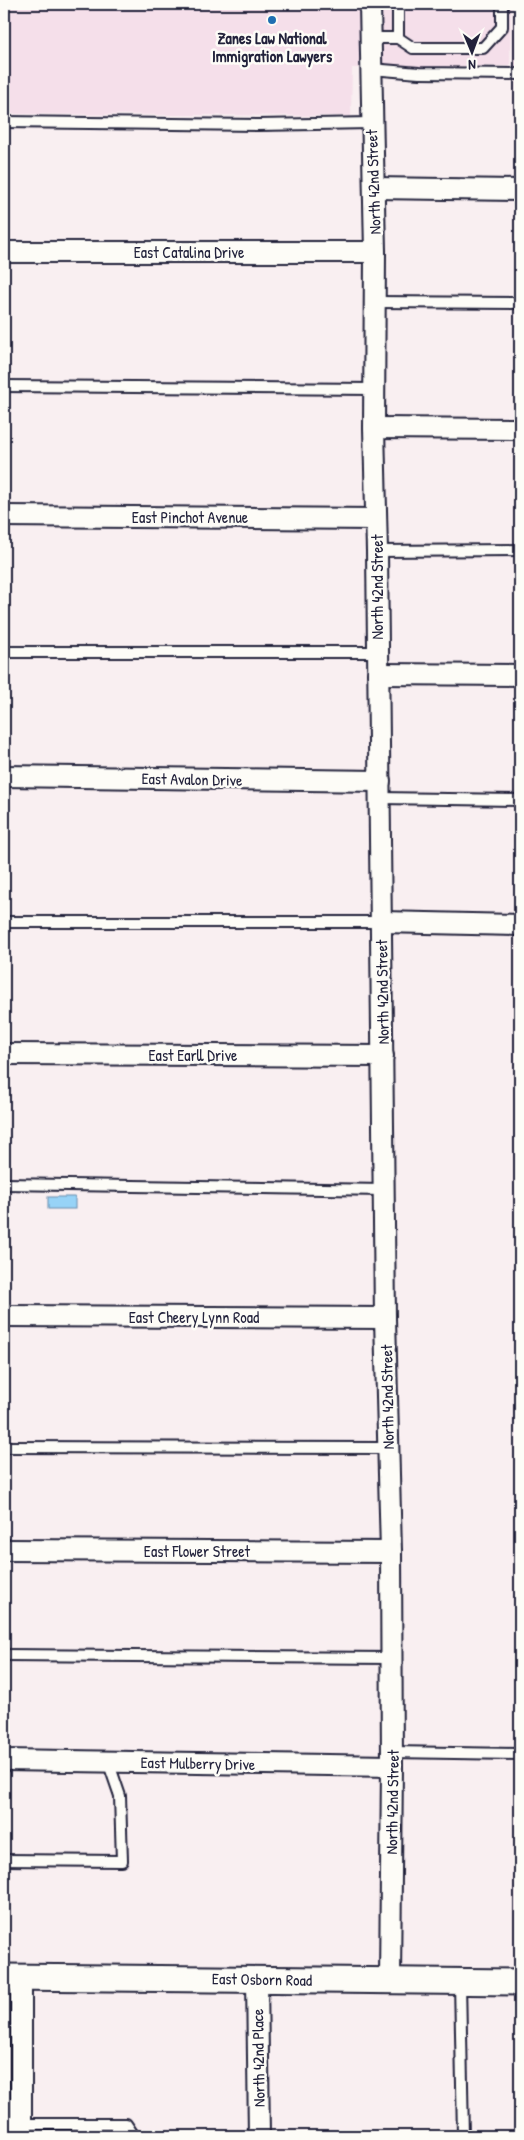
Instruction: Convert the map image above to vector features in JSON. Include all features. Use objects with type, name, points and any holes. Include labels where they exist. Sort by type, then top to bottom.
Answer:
[{"type":"street","name":"North 42nd Street","points":[[370,4],[375,252],[374,428],[382,922],[385,1318],[391,1552],[390,1981]]},
{"type":"street","points":[[374,188],[520,190]]},
{"type":"street","name":"East Catalina Drive","points":[[4,252],[375,252]]},
{"type":"street","points":[[374,428],[520,429]]},
{"type":"street","name":"East Pinchot Avenue","points":[[4,516],[376,519]]},
{"type":"street","points":[[378,674],[520,675]]},
{"type":"street","name":"East Avalon Drive","points":[[4,776],[380,790]]},
{"type":"street","points":[[382,922],[520,925]]},
{"type":"street","name":"East Earll Drive","points":[[4,1054],[383,1056]]},
{"type":"street","name":"East Cheery Lynn Road","points":[[4,1316],[385,1318]]},
{"type":"street","name":"East Flower Street","points":[[4,1550],[391,1552]]},
{"type":"street","name":"East Mulberry Drive","points":[[4,1760],[392,1759]]},
{"type":"street","points":[[12,1977],[21,2130]]},
{"type":"street","name":"East Osborn Road","points":[[12,1977],[520,1982]]},
{"type":"street","name":"North 42nd Place","points":[[257,1979],[259,2136]]},
{"type":"lane","points":[[398,4],[398,38]]},
{"type":"lane","points":[[371,38],[398,38],[413,48],[483,48],[502,27],[502,4]]},
{"type":"lane","points":[[371,69],[419,73],[520,74]]},
{"type":"lane","points":[[4,122],[258,125],[371,123]]},
{"type":"lane","points":[[375,302],[520,303]]},
{"type":"lane","points":[[4,386],[374,389]]},
{"type":"lane","points":[[377,551],[520,550]]},
{"type":"lane","points":[[4,652],[377,652]]},
{"type":"lane","points":[[380,790],[520,800]]},
{"type":"lane","points":[[4,922],[382,922]]},
{"type":"lane","points":[[4,1184],[384,1190]]},
{"type":"lane","points":[[4,1446],[388,1448]]},
{"type":"lane","points":[[4,1655],[392,1658]]},
{"type":"lane","points":[[392,1759],[520,1754]]},
{"type":"lane","points":[[4,1860],[122,1861],[120,1796],[108,1761]]},
{"type":"lane","points":[[460,1981],[462,2136]]},
{"type":"lane","points":[[21,2130],[126,2124],[134,2136]]},
{"type":"shaded area","points":[[4,4],[511,4],[510,66],[352,68],[351,116],[4,114]]},
{"type":"shaded area","points":[[513,4],[520,4],[520,66],[513,66]]},
{"type":"water","points":[[48,1197],[75,1197],[75,1209],[48,1209]]},
{"type":"place","name":"Zanes Law National Immigration Lawyers","points":[[272,20]]}]
